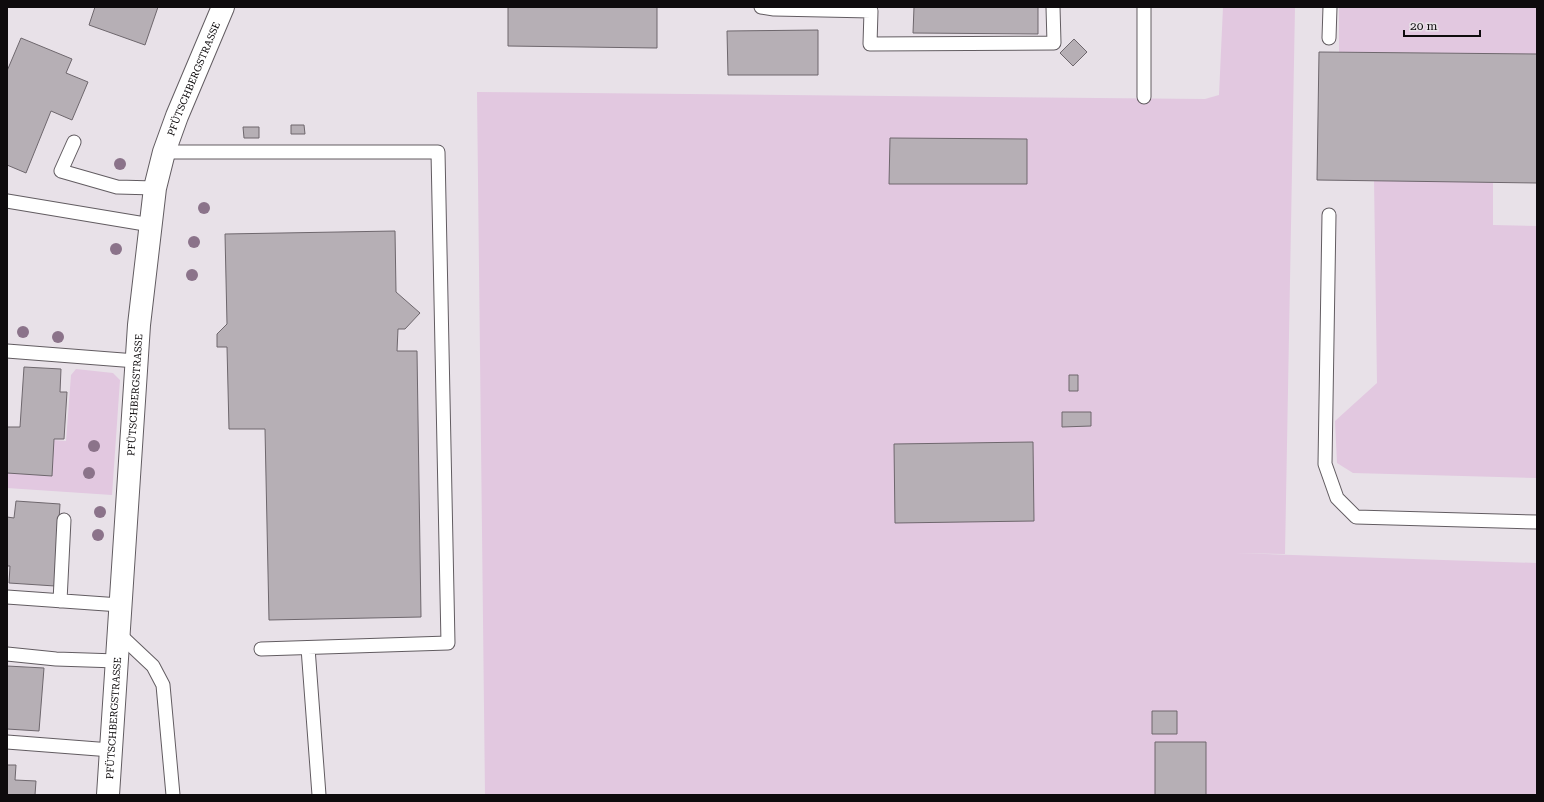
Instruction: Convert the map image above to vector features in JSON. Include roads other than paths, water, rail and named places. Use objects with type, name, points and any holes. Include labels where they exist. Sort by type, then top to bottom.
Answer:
[{"type":"street","name":"PFÜTSCHBERGSTRASSE","points":[[108,795],[136,361],[155,188],[164,152],[177,116],[223,7]]},
{"type":"lane","points":[[761,7],[774,9],[848,8],[871,11],[870,44],[1054,42],[1053,7]]},
{"type":"lane","points":[[1144,7],[1144,97]]},
{"type":"lane","points":[[1329,38],[1330,7]]},
{"type":"lane","points":[[74,142],[61,170],[117,187],[155,188]]},
{"type":"lane","points":[[164,152],[438,152],[448,643],[261,649]]},
{"type":"lane","points":[[7,201],[151,226]]},
{"type":"lane","points":[[1329,215],[1325,464],[1337,498],[1356,517],[1537,522]]},
{"type":"lane","points":[[7,351],[136,361]]},
{"type":"lane","points":[[60,601],[64,520]]},
{"type":"lane","points":[[7,597],[120,605]]},
{"type":"lane","points":[[118,634],[153,666],[163,685],[173,795]]},
{"type":"lane","points":[[308,648],[319,795]]},
{"type":"lane","points":[[7,654],[56,659],[117,661]]},
{"type":"lane","points":[[7,742],[111,750]]}]
